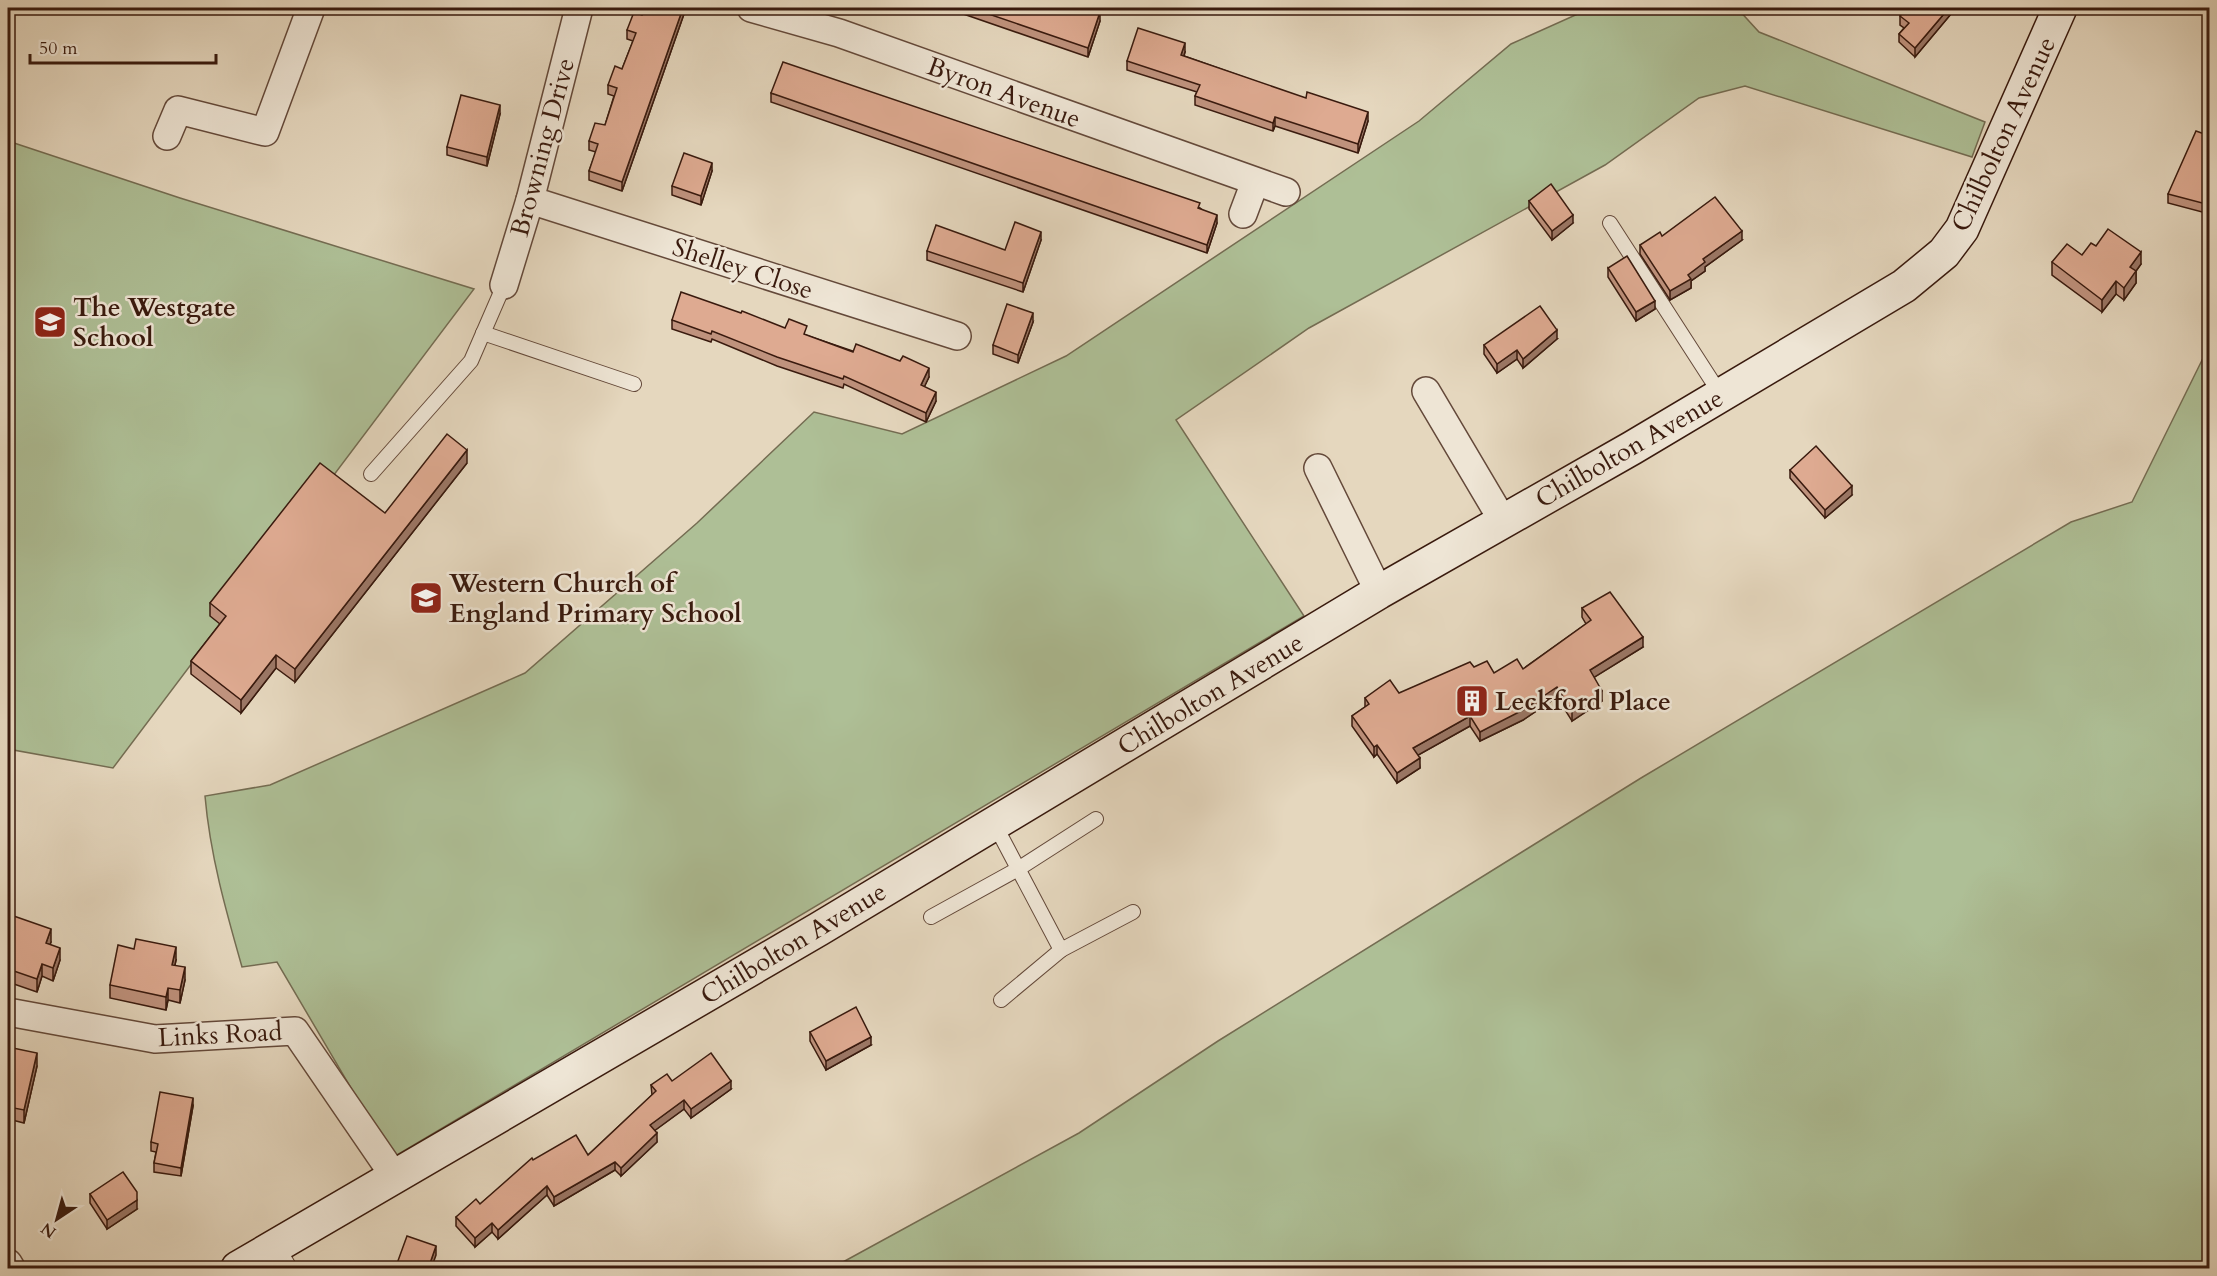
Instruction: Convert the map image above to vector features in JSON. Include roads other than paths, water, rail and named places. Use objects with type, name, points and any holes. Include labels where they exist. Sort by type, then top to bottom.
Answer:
[{"type":"main road","name":"Chilbolton Avenue","points":[[238,1269],[283,1257],[395,1177],[994,823],[1379,592],[1721,395],[1904,286],[1944,253],[1962,229],[2060,8]]},
{"type":"street","points":[[167,136],[178,110],[265,132],[311,8]]},
{"type":"street","name":"Browning Drive","points":[[504,285],[530,200],[579,8]]},
{"type":"street","name":"Byron Avenue","points":[[751,8],[839,33],[1286,192]]},
{"type":"street","points":[[1243,214],[1256,182]]},
{"type":"street","name":"Shelley Close","points":[[530,200],[957,336]]},
{"type":"street","points":[[1426,391],[1503,521]]},
{"type":"street","points":[[1318,468],[1379,592]]},
{"type":"street","name":"Links Road","points":[[8,1012],[155,1040],[296,1031],[395,1177]]},
{"type":"street","points":[[8,1263],[11,1269]]},
{"type":"lane","points":[[1610,223],[1721,395]]},
{"type":"lane","points":[[371,474],[471,361],[504,285]]},
{"type":"lane","points":[[483,333],[634,384]]},
{"type":"lane","points":[[931,917],[1018,869],[1096,819]]},
{"type":"lane","points":[[994,823],[1061,950]]},
{"type":"lane","points":[[1001,1000],[1061,950],[1133,912]]},
{"type":"place","name":"The Westgate School","points":[[50,322]]},
{"type":"place","name":"Western Church of England Primary School","points":[[426,598]]},
{"type":"place","name":"Leckford Place","points":[[1472,701]]}]
